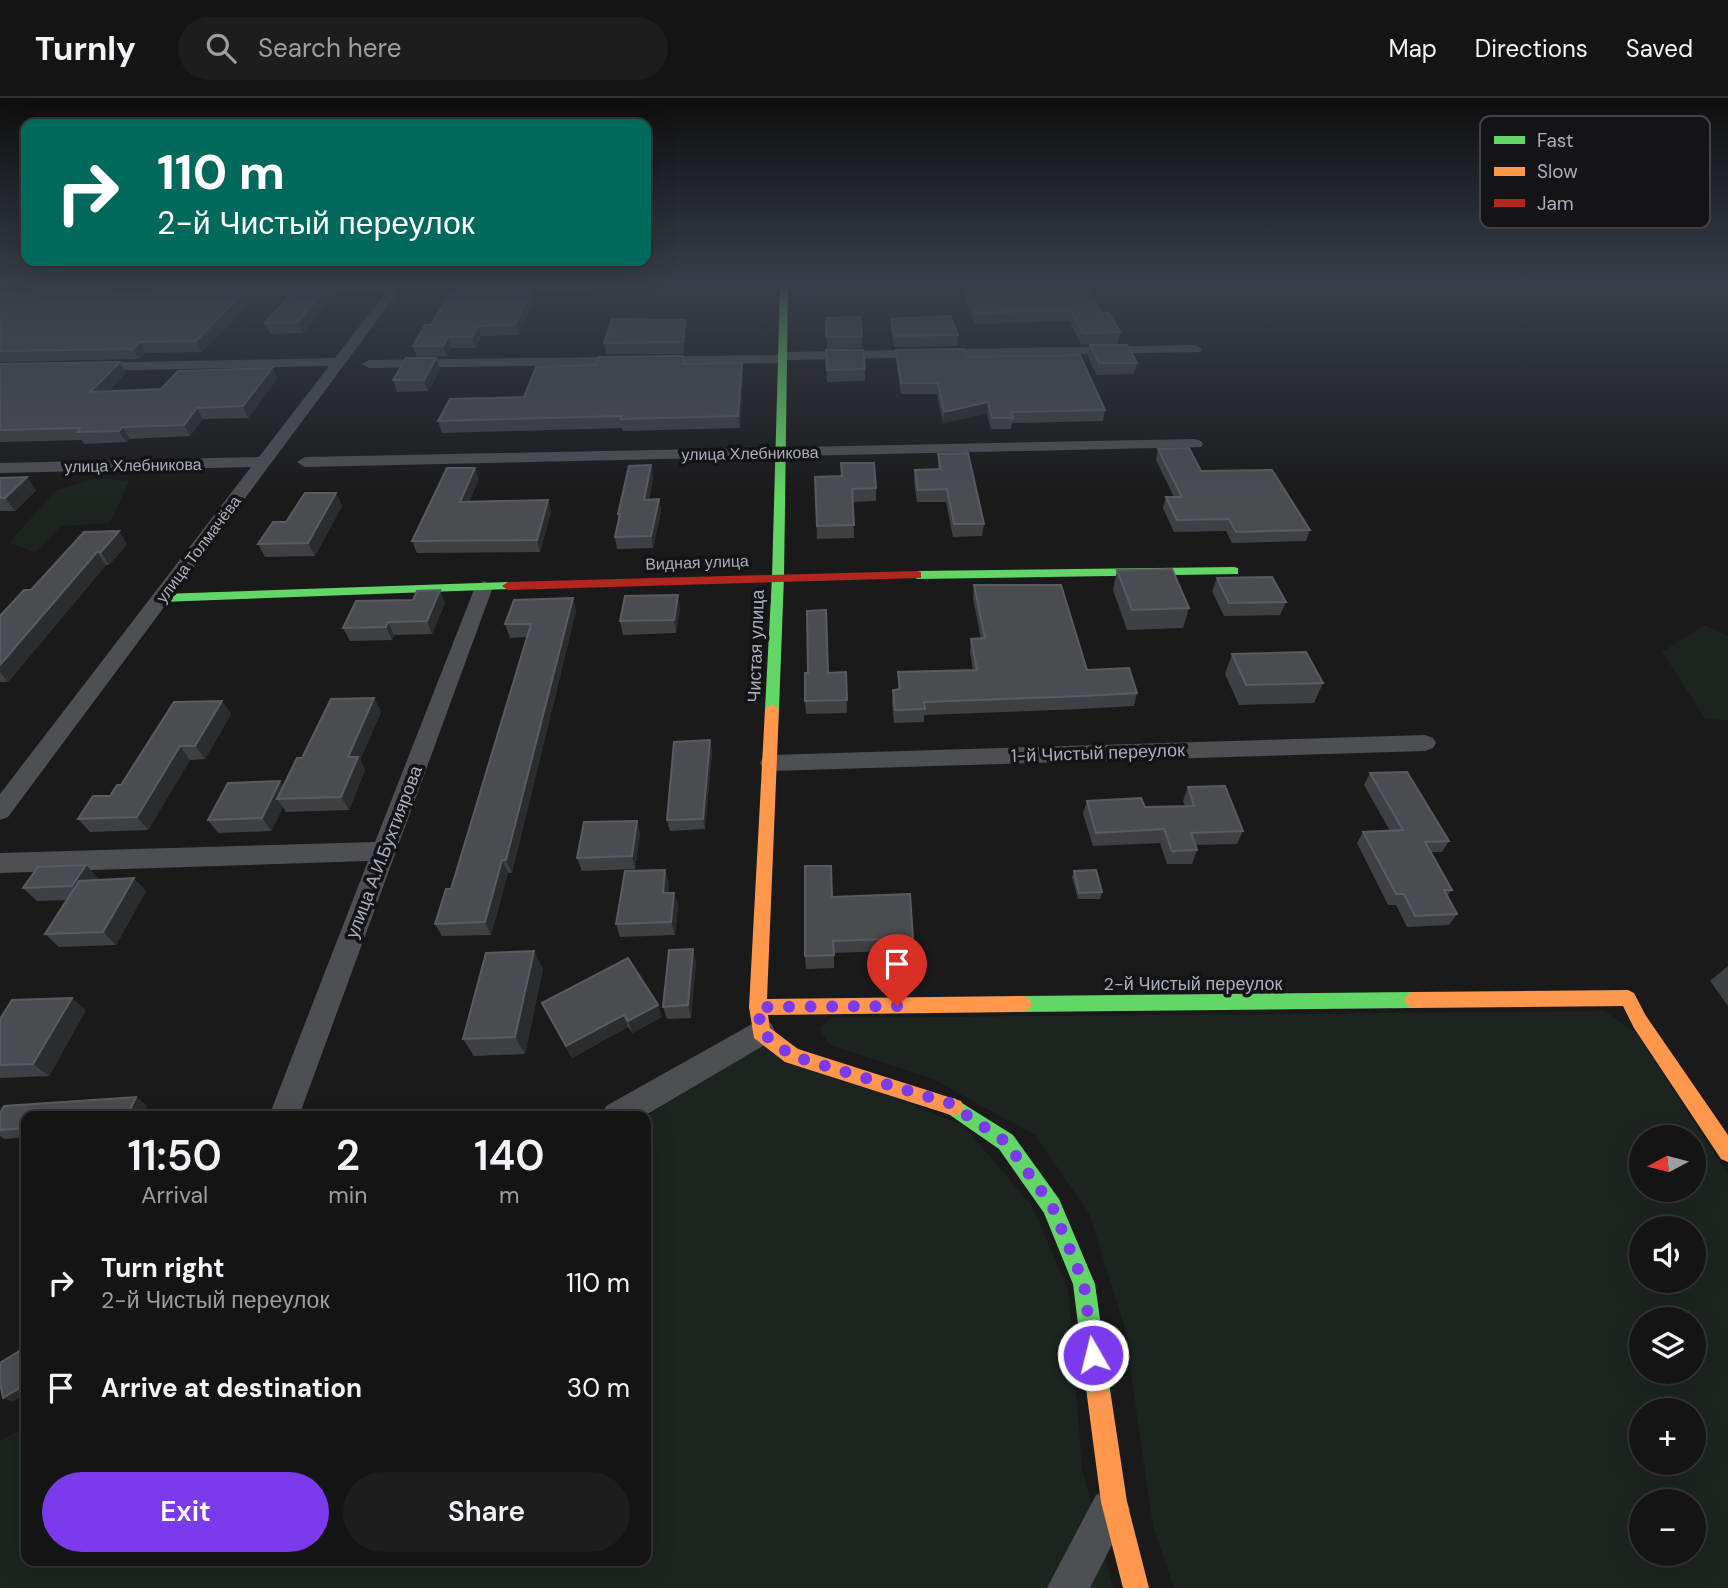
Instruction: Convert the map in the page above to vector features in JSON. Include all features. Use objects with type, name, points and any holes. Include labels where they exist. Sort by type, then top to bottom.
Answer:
[{"type":"street","name":"улица Толмачёва","points":[[0,811],[345,357]]},
{"type":"street","name":"Чистая улица","points":[[760,1019],[779,577],[782,357]]},
{"type":"street","points":[[369,364],[806,357]]},
{"type":"street","points":[[68,367],[341,362]]},
{"type":"street","name":"улица Хлебникова","points":[[306,462],[1195,444]]},
{"type":"street","name":"улица Хлебникова","points":[[0,468],[265,462]]},
{"type":"street","name":"Видная улица","points":[[161,598],[779,577],[1234,571]]},
{"type":"street","name":"улица А.И.Бухтиярова","points":[[286,1111],[484,587]]},
{"type":"street","name":"1-й Чистый переулок","points":[[771,762],[1425,743]]},
{"type":"street","points":[[0,863],[385,851]]},
{"type":"street","name":"2-й Чистый переулок","points":[[760,1019],[1628,998],[1640,1022],[1728,1152]]},
{"type":"street","points":[[624,1111],[760,1019],[792,1056],[949,1103],[1006,1142],[1052,1206],[1084,1284],[1114,1502],[1136,1588]]},
{"type":"street","points":[[1068,1588],[1114,1502]]},
{"type":"shaded area","points":[[99,478],[129,481],[110,523],[62,526],[35,552],[9,543],[56,490]]},
{"type":"shaded area","points":[[1704,625],[1728,636],[1728,721],[1705,718],[1662,652]]},
{"type":"shaded area","points":[[1605,1011],[1638,1035],[1696,1125],[1629,1125],[1629,1202],[1706,1202],[1706,1141],[1728,1175],[1728,1588],[1174,1588],[1153,1526],[1124,1325],[1089,1213],[1035,1135],[933,1079],[830,1045],[819,1028],[831,1018]]},
{"type":"shaded area","points":[[762,1043],[964,1126],[1032,1206],[1068,1290],[1082,1469],[1113,1588],[0,1588],[0,1441],[21,1430],[21,1566],[651,1566],[651,1114]]},
{"type":"building","points":[[599,357],[683,357],[683,364],[742,363],[738,416],[438,421],[450,399],[524,397],[536,367],[596,365]]},
{"type":"building","points":[[826,357],[864,357],[865,369],[827,370]]},
{"type":"building","points":[[897,357],[1081,357],[1105,410],[1011,412],[1013,418],[992,418],[988,402],[944,412],[938,383],[901,383]]},
{"type":"building","points":[[1096,357],[1133,357],[1137,363],[1099,363]]},
{"type":"building","points":[[406,358],[436,358],[424,380],[393,380]]},
{"type":"building","points":[[120,362],[90,392],[161,389],[178,371],[272,368],[243,406],[197,408],[184,425],[123,427],[119,431],[77,432],[80,428],[0,430],[0,364]]},
{"type":"building","points":[[1189,448],[1201,471],[1272,470],[1310,530],[1236,532],[1229,519],[1177,520],[1166,497],[1182,497],[1158,449]]},
{"type":"building","points":[[968,453],[984,524],[954,524],[947,489],[918,490],[915,470],[941,469],[938,454]]},
{"type":"building","points":[[841,463],[874,463],[876,488],[852,489],[854,525],[817,526],[815,477],[842,476]]},
{"type":"building","points":[[651,465],[644,500],[659,499],[651,536],[615,537],[629,466]]},
{"type":"building","points":[[447,468],[475,468],[460,502],[548,500],[537,540],[412,541]]},
{"type":"building","points":[[27,477],[5,498],[0,498],[0,478]]},
{"type":"building","points":[[305,493],[336,493],[308,543],[258,544],[273,522],[286,522]]},
{"type":"building","points":[[119,531],[101,552],[97,552],[0,665],[0,616],[24,590],[31,590],[84,532]]},
{"type":"building","points":[[1172,569],[1189,608],[1132,610],[1117,570]]},
{"type":"building","points":[[1272,577],[1286,602],[1229,603],[1217,578]]},
{"type":"building","points":[[974,585],[1061,585],[1087,670],[1129,668],[1137,693],[924,702],[925,709],[895,710],[893,690],[900,689],[898,672],[977,670],[971,639],[985,638]]},
{"type":"building","points":[[440,590],[427,621],[388,622],[386,627],[343,628],[356,601],[413,600],[417,591]]},
{"type":"building","points":[[678,595],[674,620],[620,621],[625,596]]},
{"type":"building","points":[[573,598],[506,860],[502,860],[485,922],[435,924],[446,889],[451,889],[531,624],[505,624],[514,600]]},
{"type":"building","points":[[826,610],[828,673],[846,672],[847,700],[805,701],[805,673],[808,673],[807,611]]},
{"type":"building","points":[[1306,652],[1323,683],[1246,685],[1232,654]]},
{"type":"building","points":[[374,698],[348,757],[358,757],[341,797],[277,799],[297,758],[302,758],[331,699]]},
{"type":"building","points":[[222,701],[195,746],[180,746],[137,817],[78,819],[93,796],[110,796],[117,785],[121,785],[174,702]]},
{"type":"building","points":[[710,740],[703,819],[667,820],[674,742]]},
{"type":"building","points":[[1407,772],[1449,841],[1425,842],[1452,890],[1444,890],[1457,914],[1415,916],[1404,894],[1396,894],[1363,832],[1403,830],[1370,773]]},
{"type":"building","points":[[280,781],[262,818],[208,820],[228,783]]},
{"type":"building","points":[[1225,786],[1243,831],[1191,833],[1197,850],[1172,851],[1164,829],[1096,833],[1087,801],[1141,798],[1145,807],[1194,806],[1188,787]]},
{"type":"building","points":[[637,821],[632,856],[577,858],[584,822]]},
{"type":"building","points":[[86,865],[72,886],[23,888],[38,867]]},
{"type":"building","points":[[805,866],[831,866],[832,897],[910,894],[913,938],[833,941],[834,955],[805,956]]},
{"type":"building","points":[[665,870],[663,893],[674,893],[671,922],[616,924],[625,871]]},
{"type":"building","points":[[1096,870],[1102,892],[1079,893],[1074,871]]},
{"type":"building","points":[[134,878],[103,932],[45,934],[79,881]]},
{"type":"building","points":[[693,949],[688,1005],[663,1007],[669,950]]},
{"type":"building","points":[[534,951],[515,1037],[463,1039],[486,953]]},
{"type":"building","points":[[628,958],[658,1005],[628,1021],[624,1015],[566,1046],[542,1003]]},
{"type":"building","points":[[72,998],[33,1064],[0,1065],[0,1019],[12,1000]]},
{"type":"building","points":[[136,1097],[129,1111],[21,1111],[21,1128],[0,1130],[0,1113],[4,1106]]},
{"type":"building","points":[[21,1350],[21,1387],[3,1398],[0,1383],[0,1363]]},
{"type":"traffic: fast","points":[[772,709],[783,357]]},
{"type":"traffic: fast","points":[[917,575],[1234,571]]},
{"type":"traffic: fast","points":[[161,598],[508,586]]},
{"type":"traffic: fast","points":[[1023,1004],[1413,1000]]},
{"type":"traffic: fast","points":[[954,1107],[1006,1142],[1052,1206],[1084,1284],[1099,1396]]},
{"type":"traffic: slow","points":[[772,709],[758,1007],[761,1032],[792,1056],[954,1107]]},
{"type":"traffic: slow","points":[[1413,1000],[1628,998],[1640,1022],[1728,1152]]},
{"type":"traffic: slow","points":[[758,1007],[1023,1004]]},
{"type":"traffic: slow","points":[[1099,1396],[1114,1502],[1136,1588]]},
{"type":"traffic: jam","points":[[508,586],[917,575]]},
{"type":"route","points":[[897,1006],[758,1007],[761,1032],[792,1056],[949,1103],[1006,1142],[1052,1206],[1084,1284],[1093,1355]]}]
